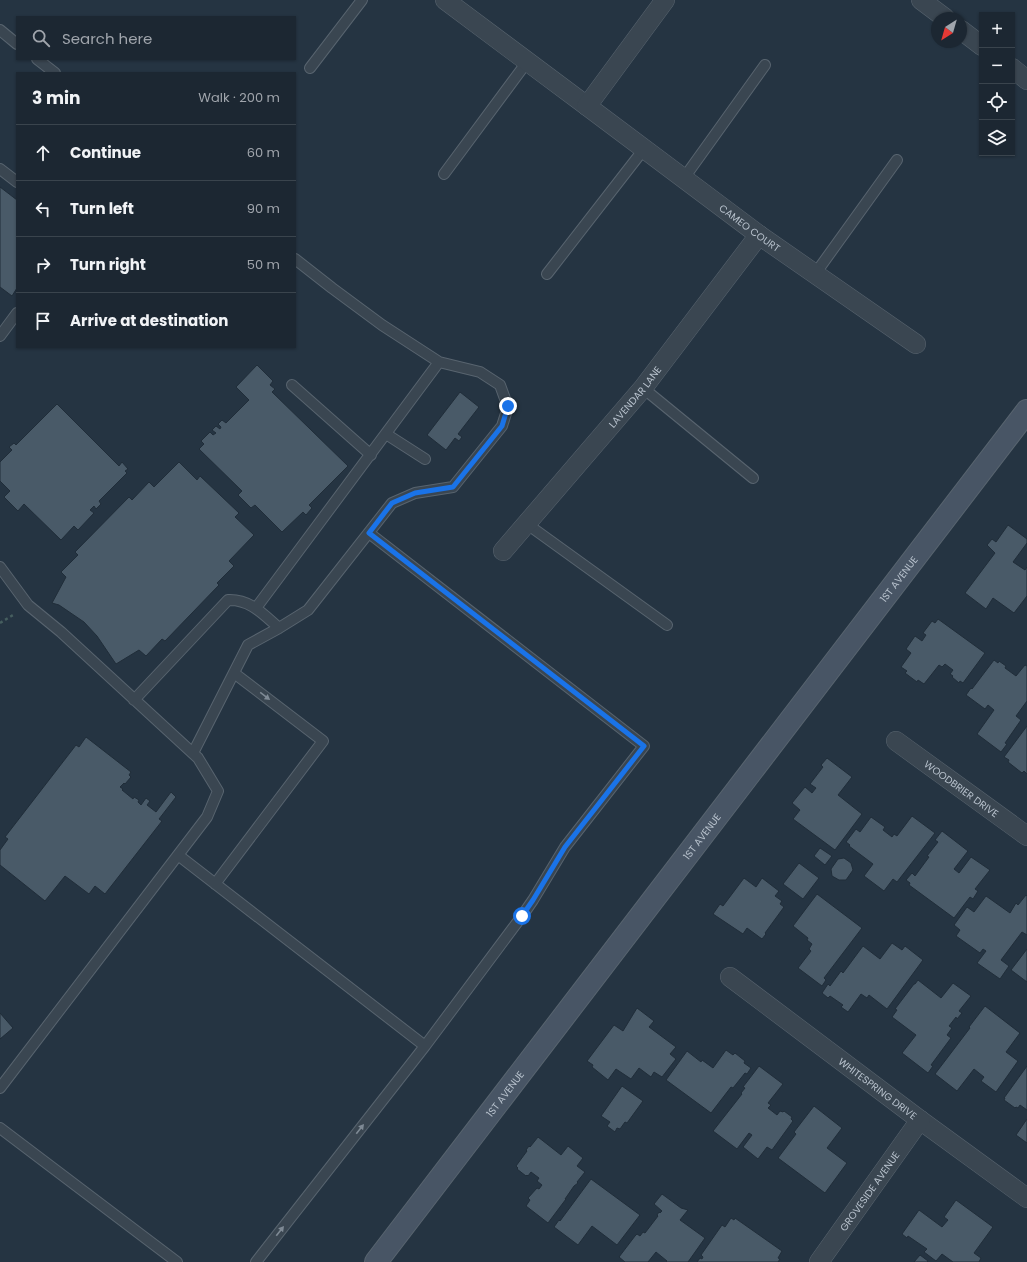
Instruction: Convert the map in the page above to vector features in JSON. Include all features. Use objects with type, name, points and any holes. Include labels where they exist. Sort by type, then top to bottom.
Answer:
[{"type":"main road","name":"1ST AVENUE","points":[[376,1262],[1027,411]]},
{"type":"street","name":"CAMEO COURT","points":[[445,0],[759,235],[916,344]]},
{"type":"street","points":[[588,106],[665,0]]},
{"type":"street","points":[[921,0],[937,12]]},
{"type":"street","points":[[967,35],[979,44]]},
{"type":"street","points":[[1015,70],[1027,80]]},
{"type":"street","name":"LAVENDAR LANE","points":[[503,551],[643,388],[759,235]]},
{"type":"street","name":"WOODBRIER DRIVE","points":[[896,741],[1027,836]]},
{"type":"street","name":"WHITESPRING DRIVE","points":[[730,977],[920,1120],[1027,1198]]},
{"type":"street","name":"GROVESIDE AVENUE","points":[[819,1262],[920,1120]]},
{"type":"lane","points":[[310,68],[362,0]]},
{"type":"lane","points":[[0,30],[16,43]]},
{"type":"lane","points":[[38,60],[54,72]]},
{"type":"lane","points":[[444,174],[527,62]]},
{"type":"lane","points":[[684,178],[766,66]]},
{"type":"lane","points":[[547,274],[644,149]]},
{"type":"lane","points":[[815,274],[897,160]]},
{"type":"lane","points":[[0,169],[16,181]]},
{"type":"lane","points":[[193,753],[248,645],[308,610],[392,503],[415,493],[453,487],[502,426],[508,406],[500,385],[480,372],[439,362],[382,325],[296,260]]},
{"type":"lane","points":[[0,336],[16,315]]},
{"type":"lane","points":[[256,608],[439,362]]},
{"type":"lane","points":[[292,385],[371,455]]},
{"type":"lane","points":[[643,388],[753,478]]},
{"type":"lane","points":[[386,434],[425,459]]},
{"type":"lane","points":[[527,524],[667,625]]},
{"type":"lane","points":[[256,1262],[425,1046],[522,916],[565,847],[644,746],[369,533]]},
{"type":"lane","points":[[0,567],[28,605],[61,632],[198,758],[218,791],[207,817],[0,1088]]},
{"type":"lane","points":[[134,700],[228,600],[238,599],[256,608],[279,628]]},
{"type":"lane","points":[[216,884],[323,741],[234,673]]},
{"type":"lane","points":[[178,855],[425,1046]]},
{"type":"lane","points":[[0,1128],[177,1262]]},
{"type":"building","points":[[0,187],[16,199],[16,290],[12,296],[0,287]]},
{"type":"building","points":[[257,365],[273,381],[270,385],[275,389],[272,392],[348,466],[309,505],[312,508],[306,515],[303,512],[282,532],[255,505],[251,508],[238,495],[242,491],[199,449],[204,444],[201,441],[210,432],[213,435],[216,433],[212,430],[216,426],[220,429],[221,427],[218,424],[222,420],[226,423],[249,400],[236,387]]},
{"type":"building","points":[[460,392],[479,407],[458,434],[462,437],[459,441],[455,438],[446,450],[427,435]]},
{"type":"building","points":[[57,404],[119,466],[122,462],[128,469],[125,471],[127,473],[99,501],[101,504],[96,509],[94,506],[90,510],[94,513],[78,530],[74,526],[61,540],[24,504],[18,511],[4,497],[10,491],[0,481],[0,462],[12,450],[9,447],[14,443],[16,445]]},
{"type":"building","points":[[179,462],[197,480],[200,476],[239,513],[235,517],[254,535],[229,561],[234,566],[217,583],[219,585],[165,641],[162,639],[146,656],[139,650],[116,664],[97,636],[84,622],[59,605],[52,603],[66,577],[61,572],[78,555],[75,552],[129,497],[132,500],[149,482],[154,487]]},
{"type":"building","points":[[1008,525],[1027,539],[1027,543],[1013,562],[1025,570],[1027,567],[1027,596],[1014,613],[993,598],[986,609],[965,593],[995,553],[987,545],[992,539],[996,542]]},
{"type":"building","points":[[938,619],[985,653],[963,683],[960,681],[959,683],[952,677],[953,676],[950,674],[953,670],[945,664],[942,667],[939,665],[924,684],[918,680],[917,682],[905,673],[907,671],[901,667],[911,653],[906,649],[915,636],[922,641],[926,635],[923,633],[932,621],[935,623]]},
{"type":"building","points":[[994,660],[998,663],[999,661],[1006,666],[1005,668],[1016,676],[1025,665],[1027,666],[1027,701],[1016,716],[1021,720],[1005,743],[1007,744],[1001,752],[977,734],[994,710],[988,705],[985,709],[966,695]]},
{"type":"building","points":[[1027,726],[1027,774],[1024,771],[1022,773],[1004,757]]},
{"type":"building","points":[[86,737],[131,772],[129,775],[131,777],[120,787],[133,799],[134,797],[139,800],[138,802],[141,805],[146,798],[150,801],[147,805],[156,812],[171,792],[176,797],[159,819],[162,821],[105,894],[95,886],[89,894],[65,876],[45,901],[0,865],[0,850],[8,839],[5,837],[76,745],[79,747]]},
{"type":"building","points":[[827,758],[852,777],[838,795],[862,814],[835,850],[793,819],[800,810],[792,803],[805,787],[812,793],[816,788],[810,784],[823,767],[821,765]]},
{"type":"building","points":[[912,816],[935,833],[897,882],[893,879],[884,891],[864,876],[873,864],[849,846],[850,845],[846,842],[856,829],[860,832],[871,817],[885,827],[883,830],[892,837],[894,834],[897,836]]},
{"type":"building","points":[[942,831],[968,851],[954,869],[959,873],[971,857],[990,870],[975,889],[978,891],[973,899],[970,897],[954,918],[909,885],[910,883],[906,880],[912,873],[915,876],[929,857],[927,856],[938,842],[935,840]]},
{"type":"building","points":[[820,848],[832,856],[825,865],[814,856]]},
{"type":"building","points":[[844,858],[851,863],[853,870],[846,880],[839,880],[832,876],[831,869],[838,859]]},
{"type":"building","points":[[799,863],[819,878],[803,899],[783,884]]},
{"type":"building","points":[[744,878],[756,887],[762,878],[779,891],[775,896],[782,901],[780,904],[784,907],[762,939],[747,928],[743,934],[713,914],[720,904],[723,906]]},
{"type":"building","points":[[817,894],[862,928],[824,978],[826,980],[822,986],[798,968],[811,951],[809,949],[812,944],[807,940],[808,938],[793,926]]},
{"type":"building","points":[[1026,895],[1027,935],[1022,932],[1001,960],[1009,966],[1000,979],[977,963],[986,951],[983,949],[980,953],[956,936],[960,930],[954,925],[967,907],[974,912],[986,896],[1010,913],[1016,903],[1018,905]]},
{"type":"building","points":[[892,943],[902,950],[905,946],[923,960],[887,1009],[869,995],[867,998],[861,994],[848,1012],[841,1007],[843,1005],[830,996],[828,998],[822,993],[828,984],[830,986],[841,971],[843,973],[863,946],[880,959]]},
{"type":"building","points":[[1027,949],[1027,982],[1011,970]]},
{"type":"building","points":[[918,980],[941,998],[953,983],[971,996],[959,1011],[962,1013],[957,1019],[956,1017],[949,1026],[952,1028],[947,1035],[951,1038],[931,1065],[933,1066],[928,1073],[902,1053],[916,1035],[892,1017],[897,1010],[895,1009]]},
{"type":"building","points":[[985,1006],[1020,1033],[1006,1052],[1018,1061],[996,1092],[981,1081],[984,1077],[974,1069],[957,1091],[935,1074]]},
{"type":"building","points":[[637,1008],[654,1021],[649,1027],[676,1047],[670,1054],[676,1059],[662,1077],[654,1072],[651,1077],[639,1068],[631,1079],[616,1069],[608,1080],[587,1061],[614,1025],[623,1031]]},
{"type":"building","points":[[0,1013],[13,1028],[0,1039]]},
{"type":"building","points":[[726,1050],[733,1055],[735,1053],[751,1068],[733,1088],[731,1087],[711,1113],[666,1080],[687,1051],[701,1062],[702,1060],[713,1068]]},
{"type":"building","points":[[759,1066],[783,1084],[768,1103],[771,1105],[768,1108],[777,1115],[780,1111],[784,1111],[792,1117],[791,1119],[793,1121],[772,1150],[767,1147],[758,1159],[743,1147],[752,1135],[749,1133],[737,1149],[713,1131],[742,1094],[741,1093],[745,1088],[743,1087]]},
{"type":"building","points":[[1027,1066],[1027,1110],[1020,1105],[1018,1108],[1015,1108],[1004,1100],[1004,1098]]},
{"type":"building","points":[[622,1086],[643,1101],[627,1123],[625,1122],[620,1129],[617,1128],[615,1132],[607,1126],[610,1122],[601,1116]]},
{"type":"building","points":[[814,1106],[842,1128],[827,1148],[847,1163],[825,1193],[778,1158],[796,1134],[794,1132]]},
{"type":"building","points":[[1027,1119],[1027,1143],[1016,1135]]},
{"type":"building","points":[[538,1137],[561,1155],[568,1146],[583,1158],[577,1166],[585,1172],[548,1223],[526,1206],[530,1200],[528,1198],[537,1188],[539,1189],[542,1185],[537,1181],[539,1178],[531,1172],[528,1176],[526,1176],[517,1169],[518,1168],[516,1166],[529,1146],[530,1147]]},
{"type":"building","points":[[591,1179],[640,1215],[617,1245],[592,1226],[578,1245],[554,1227]]},
{"type":"building","points":[[662,1194],[681,1208],[688,1210],[680,1220],[705,1238],[688,1262],[666,1262],[667,1261],[656,1252],[648,1262],[625,1262],[619,1257],[635,1236],[637,1234],[640,1236],[643,1232],[645,1233],[658,1216],[657,1215],[659,1212],[660,1213],[662,1211],[654,1204]]},
{"type":"building","points":[[956,1200],[993,1227],[974,1253],[981,1258],[979,1262],[953,1262],[942,1254],[936,1261],[924,1252],[927,1249],[908,1236],[907,1238],[902,1234],[919,1210],[942,1227],[948,1220],[944,1217]]},
{"type":"building","points":[[731,1218],[734,1220],[735,1218],[782,1251],[778,1258],[780,1259],[778,1262],[697,1262],[700,1258],[702,1259],[703,1257],[701,1255],[722,1225],[725,1227]]},
{"type":"building","points":[[920,1255],[928,1261],[914,1262]]},
{"type":"route","points":[[508,406],[502,426],[453,487],[415,493],[392,503],[369,533],[644,746],[565,847],[522,916]]}]
